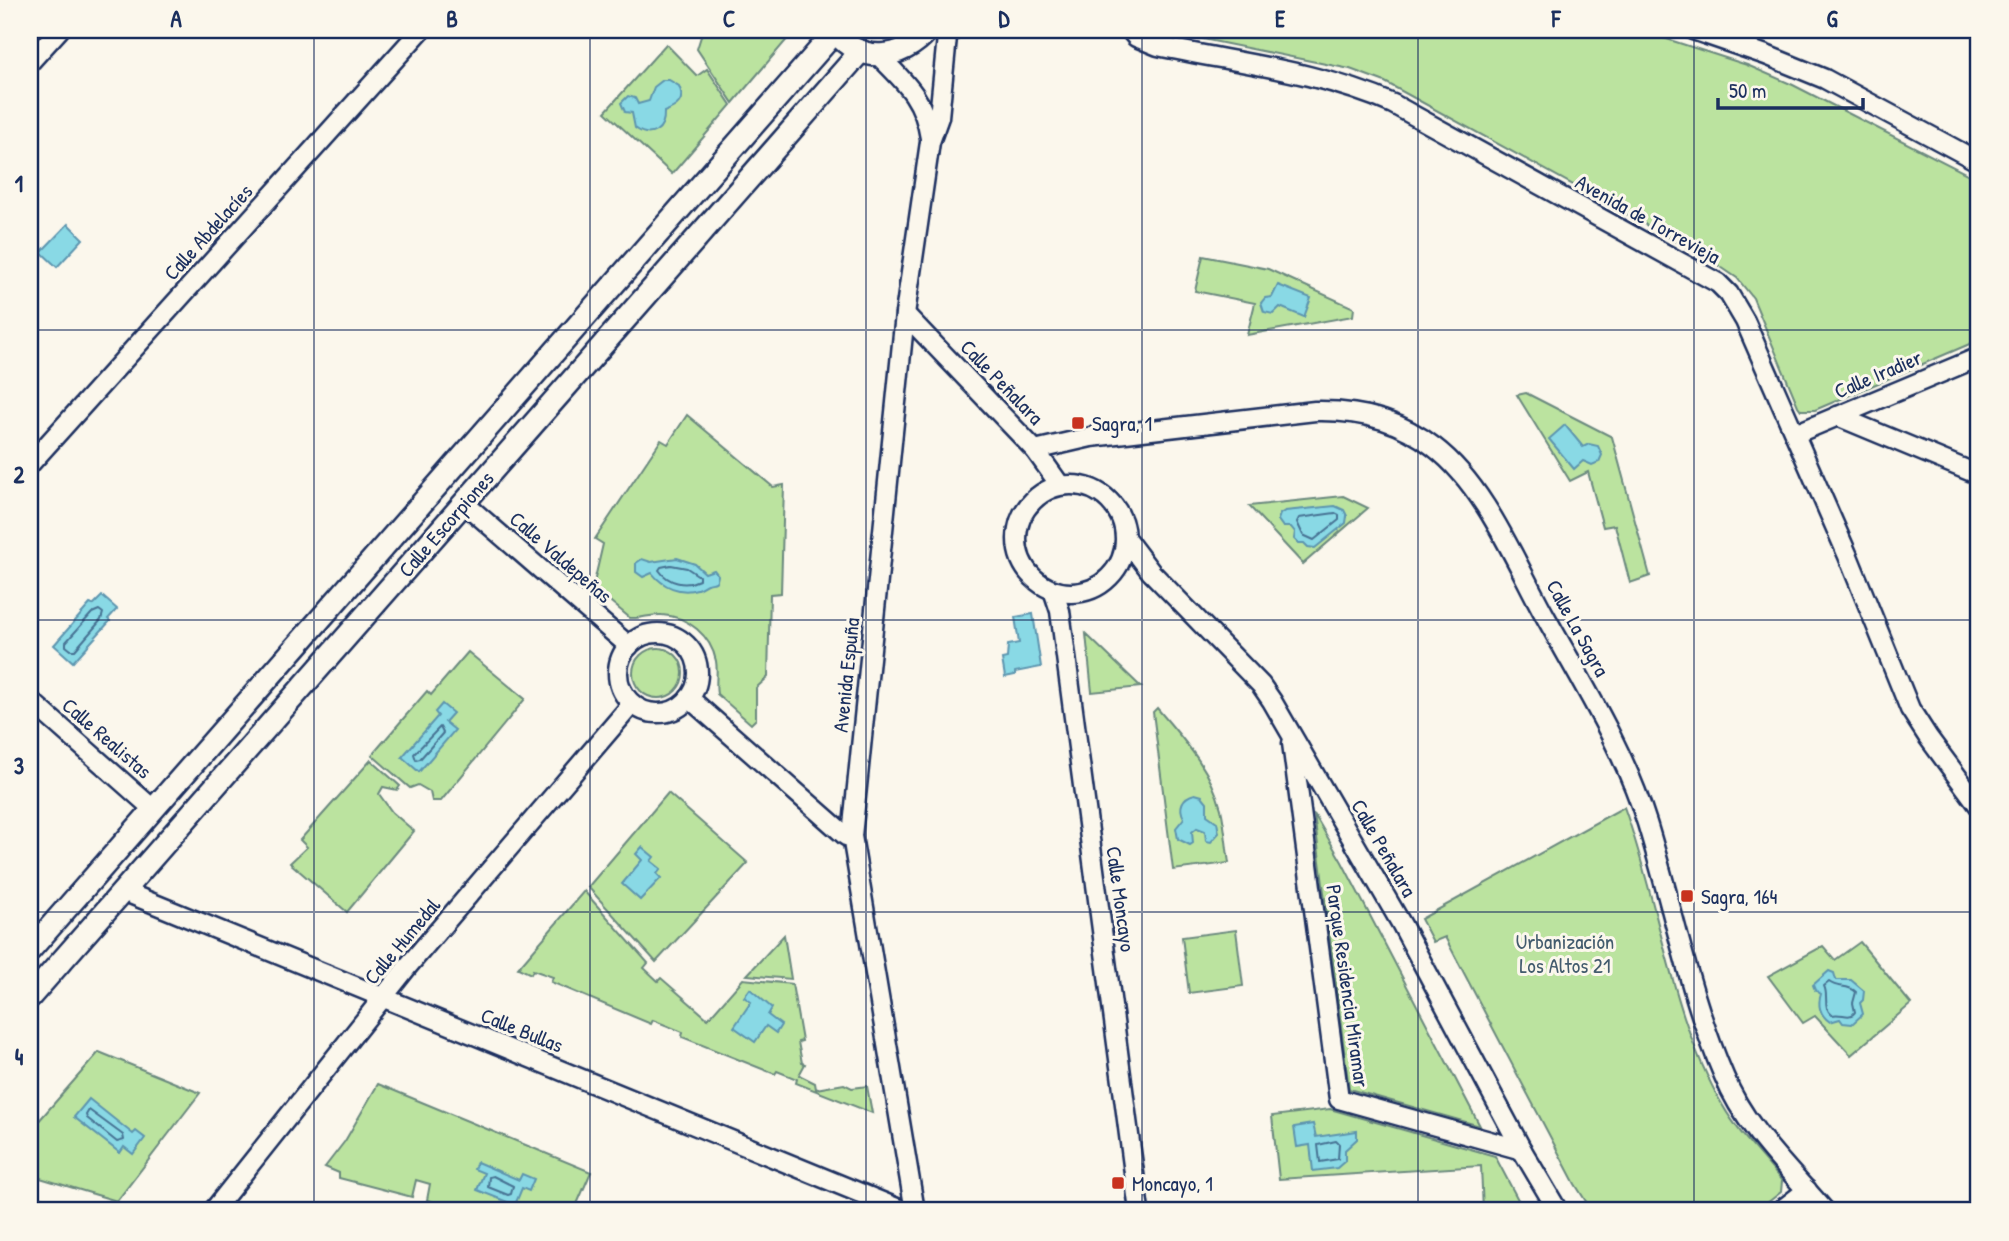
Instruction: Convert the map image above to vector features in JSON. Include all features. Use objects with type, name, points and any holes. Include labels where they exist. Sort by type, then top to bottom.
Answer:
[{"type":"street","points":[[30,62],[59,30]]},
{"type":"street","name":"Calle Abdelacíes","points":[[30,464],[421,30]]},
{"type":"street","points":[[834,31],[847,44],[870,53],[893,54],[908,49],[928,30]]},
{"type":"street","name":"Avenida Espuña","points":[[915,1211],[852,836],[905,314],[930,142],[939,117],[947,37],[944,30]]},
{"type":"street","name":"Avenida de Torrevieja","points":[[1130,30],[1136,37],[1158,46],[1320,78],[1364,91],[1393,104],[1718,283],[1736,304],[1795,434],[1910,709],[1979,806]]},
{"type":"street","points":[[1692,30],[1825,79],[1979,162]]},
{"type":"street","name":"Calle Escorpiones","points":[[30,950],[834,31]]},
{"type":"street","name":"Avenida Espuña","points":[[870,53],[916,96],[928,122],[930,142]]},
{"type":"street","name":"Calle Escorpiones","points":[[30,997],[464,503],[870,53]]},
{"type":"street","name":"Calle Peñalara","points":[[905,314],[1035,450],[1060,485]]},
{"type":"street","name":"Calle Iradier","points":[[1795,434],[1979,357]]},
{"type":"street","name":"Calle La Sagra","points":[[1035,450],[1091,437],[1315,411],[1340,411],[1390,421],[1416,434],[1453,463],[1493,519],[1604,724],[1627,774],[1646,821],[1696,1000],[1724,1078],[1740,1108],[1825,1211]]},
{"type":"street","points":[[1837,416],[1979,475]]},
{"type":"street","points":[[1060,485],[1084,485],[1106,497],[1121,516],[1126,539],[1125,551],[1106,580],[1083,593],[1069,595],[1054,593],[1036,583],[1027,574],[1020,562],[1017,537],[1032,503],[1049,489],[1060,485]]},
{"type":"street","name":"Calle Valdepeñas","points":[[464,503],[629,646]]},
{"type":"street","name":"Calle Peñalara","points":[[1126,539],[1151,572],[1261,685],[1277,708],[1402,925],[1522,1150],[1558,1211]]},
{"type":"street","name":"Calle Moncayo","points":[[1054,593],[1060,611],[1139,1211]]},
{"type":"street","points":[[652,633],[679,639],[689,648],[698,673],[696,687],[689,698],[682,706],[662,714],[651,713],[632,704],[623,694],[619,682],[621,657],[639,638],[652,633]]},
{"type":"street","points":[[689,698],[846,835],[852,836]]},
{"type":"street","name":"Calle Realistas","points":[[30,700],[153,809]]},
{"type":"street","name":"Calle Humedal","points":[[213,1211],[384,998],[632,704]]},
{"type":"street","name":"Parque Residencia Miramar","points":[[1290,734],[1339,1099],[1522,1150]]},
{"type":"street","name":"Calle Bullas","points":[[123,891],[904,1211]]},
{"type":"street","points":[[1780,1211],[1807,1190]]},
{"type":"green space","points":[[703,30],[795,30],[733,103],[697,49]]},
{"type":"green space","points":[[1159,30],[1639,30],[1747,65],[1793,85],[1979,180],[1979,340],[1815,410],[1801,410],[1753,298],[1737,278],[1712,261],[1385,82],[1350,69]]},
{"type":"green space","points":[[666,44],[697,76],[707,69],[731,105],[672,174],[605,112]]},
{"type":"green space","points":[[1203,256],[1268,269],[1354,308],[1353,316],[1247,335],[1255,303],[1195,291]]},
{"type":"green space","points":[[1526,393],[1612,437],[1650,576],[1630,583],[1615,525],[1603,527],[1588,472],[1570,481],[1517,395]]},
{"type":"green space","points":[[687,415],[773,487],[784,485],[781,593],[770,594],[768,677],[756,688],[756,719],[751,724],[717,694],[717,665],[713,652],[697,629],[672,616],[630,618],[593,587],[603,544],[595,539],[661,440],[668,444]]},
{"type":"green space","points":[[1343,496],[1368,508],[1303,564],[1249,506]]},
{"type":"green space","points":[[1086,634],[1141,687],[1092,692]]},
{"type":"green space","points":[[648,649],[668,649],[682,663],[682,683],[668,697],[648,697],[634,683],[634,663]]},
{"type":"green space","points":[[468,652],[525,699],[441,801],[432,801],[430,792],[418,785],[410,788],[372,755],[427,691],[431,695]]},
{"type":"green space","points":[[1157,708],[1195,755],[1210,781],[1221,809],[1229,863],[1173,870],[1153,712]]},
{"type":"green space","points":[[371,760],[400,786],[397,790],[383,787],[379,794],[392,812],[414,831],[347,912],[290,863],[307,847],[300,840]]},
{"type":"green space","points":[[668,793],[748,863],[656,962],[588,887]]},
{"type":"green space","name":"Urbanización Los Altos 21","points":[[1624,807],[1678,997],[1705,1071],[1736,1126],[1782,1181],[1781,1192],[1757,1211],[1592,1211],[1575,1184],[1445,937],[1433,942],[1421,919]]},
{"type":"green space","points":[[1314,814],[1342,862],[1480,1126],[1349,1089]]},
{"type":"green space","points":[[584,891],[648,963],[644,968],[658,981],[661,978],[708,1019],[743,979],[792,984],[802,1041],[798,1042],[802,1063],[805,1064],[799,1075],[815,1083],[816,1089],[844,1084],[852,1088],[867,1086],[872,1113],[796,1083],[797,1079],[777,1071],[775,1074],[682,1037],[683,1032],[653,1020],[651,1024],[551,982],[553,977],[533,970],[531,974],[518,968]]},
{"type":"green space","points":[[1236,930],[1243,986],[1189,993],[1182,937]]},
{"type":"green space","points":[[784,935],[791,979],[747,975]]},
{"type":"green space","points":[[1860,942],[1911,1004],[1851,1055],[1815,1016],[1803,1023],[1768,976],[1823,946],[1835,960]]},
{"type":"green space","points":[[99,1052],[200,1093],[117,1201],[30,1175],[30,1131]]},
{"type":"green space","points":[[378,1084],[591,1172],[574,1211],[463,1211],[427,1200],[430,1184],[416,1180],[412,1197],[339,1178],[339,1173],[325,1167],[345,1141]]},
{"type":"green space","points":[[1330,1109],[1495,1156],[1524,1211],[1483,1211],[1481,1166],[1279,1179],[1272,1116]]},
{"type":"green space","points":[[30,1194],[86,1211],[30,1211]]},
{"type":"water","points":[[663,80],[669,80],[679,86],[681,100],[664,112],[662,124],[656,131],[646,133],[635,128],[632,113],[625,112],[621,103],[628,96],[635,98],[638,104],[649,101],[654,87]]},
{"type":"water","points":[[68,224],[83,239],[57,267],[41,252]]},
{"type":"water","points":[[1278,285],[1311,298],[1304,317],[1280,307],[1273,314],[1264,312],[1261,303],[1265,298],[1272,297]]},
{"type":"water","points":[[1565,425],[1583,447],[1589,444],[1598,446],[1602,455],[1599,462],[1592,465],[1583,461],[1574,469],[1549,439]]},
{"type":"water","points":[[1335,506],[1344,510],[1346,523],[1315,548],[1298,543],[1291,527],[1283,527],[1278,520],[1280,514],[1285,511]]},
{"type":"water","points":[[677,558],[695,564],[705,573],[714,570],[718,575],[717,580],[698,589],[684,591],[667,586],[652,573],[643,577],[636,572],[636,563],[642,559],[651,562]]},
{"type":"water","points":[[102,596],[117,609],[108,619],[110,621],[73,662],[54,645],[90,604],[93,605]]},
{"type":"water","points":[[1033,614],[1041,667],[1015,672],[1015,675],[1005,677],[1002,659],[1007,658],[1008,645],[1019,643],[1015,617]]},
{"type":"water","points":[[442,704],[453,713],[445,722],[455,730],[419,772],[402,757],[438,716],[435,712]]},
{"type":"water","points":[[1195,794],[1202,796],[1207,802],[1207,815],[1217,822],[1219,833],[1211,842],[1206,841],[1205,831],[1197,828],[1192,832],[1193,843],[1190,845],[1178,839],[1176,828],[1184,818],[1182,803]]},
{"type":"water","points":[[642,847],[654,857],[651,861],[661,869],[657,874],[661,878],[640,900],[622,884],[642,860],[636,854]]},
{"type":"water","points":[[1829,971],[1834,973],[1836,980],[1851,980],[1864,991],[1860,1003],[1863,1014],[1852,1024],[1843,1023],[1840,1019],[1830,1022],[1822,1013],[1819,1006],[1821,994],[1813,985]]},
{"type":"water","points":[[750,989],[772,1008],[768,1015],[781,1025],[776,1033],[766,1026],[755,1042],[734,1027],[751,1002],[744,997]]},
{"type":"water","points":[[89,1099],[133,1134],[136,1131],[145,1138],[133,1154],[124,1147],[120,1153],[74,1117]]},
{"type":"water","points":[[1313,1124],[1316,1137],[1357,1131],[1357,1139],[1345,1150],[1345,1161],[1337,1168],[1313,1171],[1310,1145],[1297,1147],[1294,1127]]},
{"type":"water","points":[[477,1162],[519,1180],[522,1174],[534,1179],[529,1191],[522,1188],[515,1205],[477,1190],[484,1173],[474,1169]]},
{"type":"place","name":"Sagra, 1","points":[[1078,423]]},
{"type":"place","name":"Sagra, 164","points":[[1687,896]]},
{"type":"place","name":"Moncayo, 1","points":[[1118,1183]]}]
